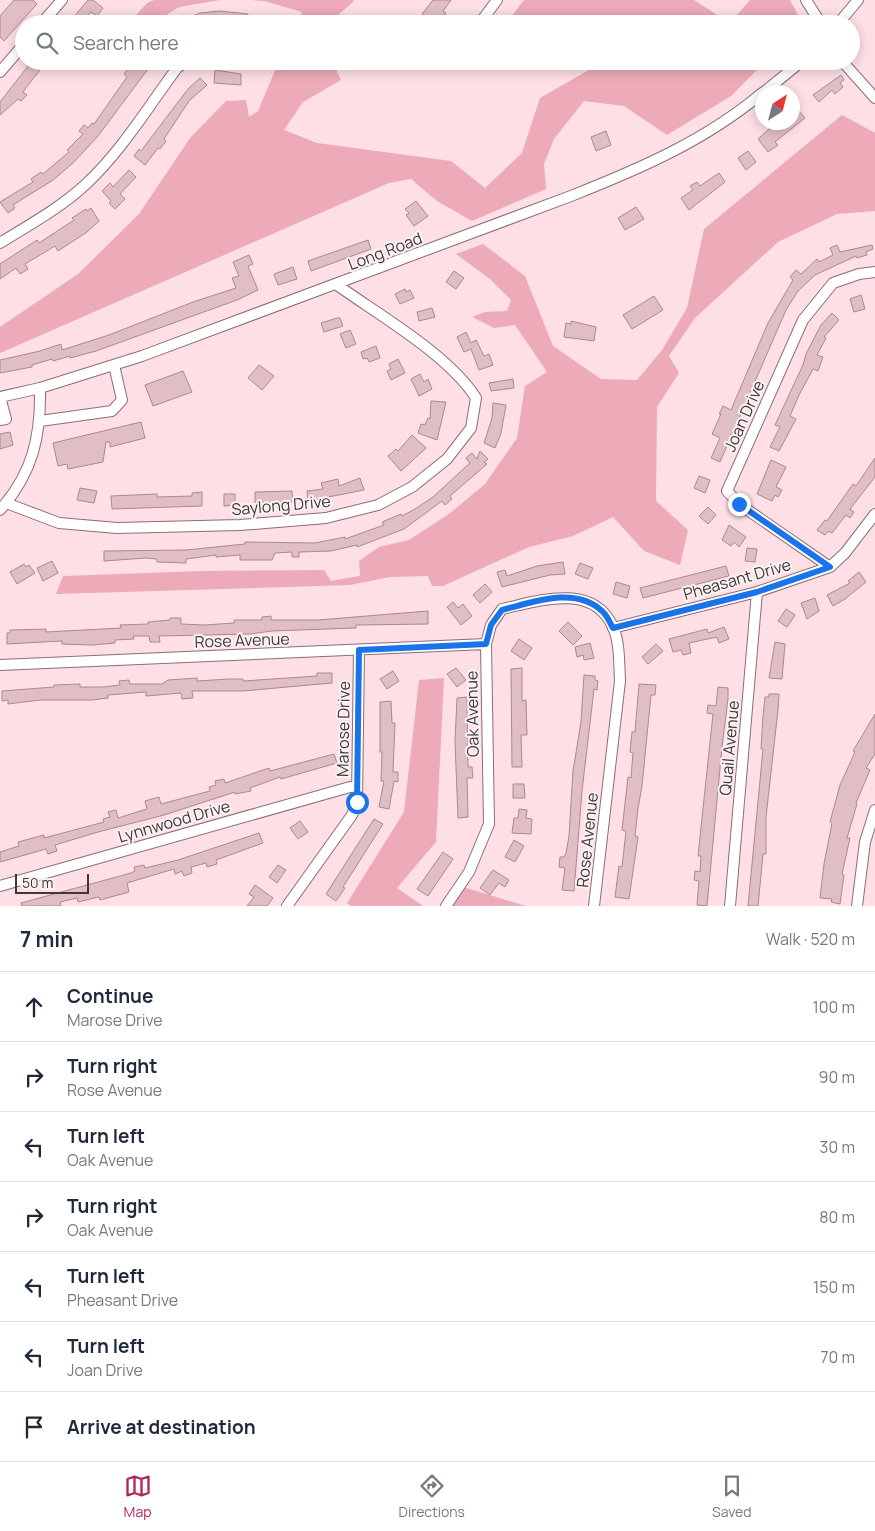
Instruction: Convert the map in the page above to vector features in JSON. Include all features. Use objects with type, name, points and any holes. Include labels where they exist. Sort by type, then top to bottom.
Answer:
[{"type":"street","points":[[49,15],[62,0]]},
{"type":"street","points":[[486,15],[496,0]]},
{"type":"street","points":[[806,0],[815,15]]},
{"type":"street","points":[[846,15],[858,0]]},
{"type":"street","points":[[0,72],[15,54]]},
{"type":"street","points":[[0,243],[52,210],[85,185],[113,154],[176,70]]},
{"type":"street","name":"Long Road","points":[[773,85],[791,70]]},
{"type":"street","points":[[850,70],[875,98]]},
{"type":"street","name":"Long Road","points":[[0,397],[40,388],[114,365],[337,285],[638,169],[690,144],[726,121],[755,99]]},
{"type":"street","name":"Joan Drive","points":[[830,567],[739,504],[727,491],[803,320],[833,283],[859,274],[875,272]]},
{"type":"street","name":"Saylong Drive","points":[[3,507],[59,523],[117,528],[240,525],[326,518],[378,505],[412,487],[447,459],[471,428],[476,398],[466,381],[445,363],[337,285]]},
{"type":"street","points":[[40,421],[112,411],[122,400],[114,365]]},
{"type":"street","points":[[3,507],[32,462],[40,421],[40,388]]},
{"type":"street","points":[[0,397],[6,419],[0,420]]},
{"type":"street","name":"Pheasant Drive","points":[[613,628],[757,592],[830,567],[846,554],[875,514]]},
{"type":"street","name":"Quail Avenue","points":[[730,906],[757,592]]},
{"type":"street","name":"Oak Avenue","points":[[446,906],[469,872],[489,824],[486,644],[491,625],[502,610],[548,598],[577,597],[602,611],[613,628]]},
{"type":"street","name":"Rose Avenue","points":[[594,906],[620,681],[618,649],[613,628]]},
{"type":"street","name":"Rose Avenue","points":[[0,665],[486,644]]},
{"type":"street","name":"Marose Drive","points":[[287,906],[352,815],[357,802],[359,650]]},
{"type":"street","name":"Lynnwood Drive","points":[[0,886],[357,785]]},
{"type":"street","points":[[857,906],[865,842],[875,810]]},
{"type":"shaded area","points":[[154,0],[220,0],[179,7],[166,15],[136,15],[147,3]]},
{"type":"shaded area","points":[[251,0],[354,1],[338,15],[301,15],[302,12],[264,1]]},
{"type":"shaded area","points":[[524,0],[694,0],[718,15],[513,15]]},
{"type":"shaded area","points":[[750,0],[790,0],[798,15],[737,15]]},
{"type":"shaded area","points":[[275,70],[336,70],[341,80],[303,102],[284,130],[317,143],[451,161],[485,188],[522,153],[540,98],[589,70],[757,70],[731,96],[667,135],[624,106],[584,101],[554,139],[544,164],[546,189],[472,221],[437,201],[411,179],[389,183],[0,353],[0,327],[78,274],[139,214],[190,138],[226,101],[246,100],[249,117],[258,111]]},
{"type":"shaded area","points":[[842,115],[875,133],[875,211],[837,214],[778,242],[695,318],[669,356],[679,373],[657,407],[656,501],[688,530],[680,565],[644,551],[613,517],[573,536],[529,547],[443,586],[432,586],[428,576],[390,577],[350,585],[56,594],[63,576],[202,571],[324,570],[331,581],[360,576],[359,561],[379,547],[409,540],[449,514],[485,484],[517,438],[525,386],[547,372],[515,325],[494,328],[472,317],[485,312],[507,311],[511,300],[490,279],[456,254],[483,244],[525,276],[553,346],[601,379],[637,380],[662,350],[687,308],[704,229]]},
{"type":"shaded area","points":[[444,678],[436,842],[397,888],[423,906],[351,906],[347,903],[404,812],[419,680]]},
{"type":"shaded area","points":[[460,886],[526,906],[446,906]]},
{"type":"building","points":[[14,0],[33,0],[37,4],[27,15],[15,15],[15,29],[4,41],[0,37],[0,16]]},
{"type":"building","points":[[88,0],[93,0],[103,8],[98,15],[91,12],[88,15],[76,15]]},
{"type":"building","points":[[433,0],[451,0],[443,11],[446,13],[445,15],[422,14]]},
{"type":"building","points":[[220,11],[248,14],[195,15]]},
{"type":"building","points":[[25,70],[40,70],[23,92],[27,95],[21,101],[18,99],[0,115],[0,102]]},
{"type":"building","points":[[127,70],[147,70],[98,136],[73,163],[53,180],[13,205],[15,208],[8,213],[0,202],[33,182],[31,179],[41,172],[43,174],[69,152],[67,150],[83,134],[79,131],[84,125],[88,128],[92,123],[94,124],[127,77],[124,74]]},
{"type":"building","points":[[215,70],[241,74],[241,85],[214,83]]},
{"type":"building","points":[[841,75],[844,80],[840,83],[843,87],[835,94],[832,90],[819,102],[813,95]]},
{"type":"building","points":[[200,78],[207,85],[189,101],[164,139],[166,141],[145,165],[134,156],[139,149],[141,151],[188,89]]},
{"type":"building","points":[[800,112],[805,118],[800,122]]},
{"type":"building","points":[[768,130],[790,130],[775,142],[778,145],[768,152],[758,139]]},
{"type":"building","points":[[606,131],[611,145],[596,151],[591,137]]},
{"type":"building","points":[[748,151],[756,162],[746,170],[738,158]]},
{"type":"building","points":[[129,170],[136,177],[120,194],[125,199],[115,209],[102,191],[110,183],[113,187]]},
{"type":"building","points":[[719,173],[725,182],[689,210],[681,198],[693,190],[690,186],[697,182],[700,186]]},
{"type":"building","points":[[416,201],[428,216],[414,226],[406,215],[409,213],[405,209]]},
{"type":"building","points":[[636,207],[644,219],[625,230],[618,218]]},
{"type":"building","points":[[91,208],[99,221],[87,232],[58,251],[55,246],[25,264],[28,269],[20,274],[16,268],[0,279],[0,264],[37,240],[39,243],[74,220],[72,218]]},
{"type":"building","points":[[368,240],[371,249],[311,271],[308,261]]},
{"type":"building","points":[[837,245],[840,252],[872,245],[873,249],[866,252],[867,255],[857,258],[856,256],[815,275],[798,291],[786,310],[720,462],[711,458],[720,438],[712,434],[721,414],[719,414],[723,406],[731,410],[768,323],[793,280],[790,277],[796,270],[801,274],[817,259],[819,262],[833,255],[830,248]]},
{"type":"building","points":[[249,255],[253,264],[248,266],[258,290],[237,300],[96,351],[70,358],[70,356],[53,361],[52,359],[32,365],[32,367],[0,373],[0,360],[61,344],[62,350],[109,335],[193,302],[236,288],[232,278],[239,276],[233,262]]},
{"type":"building","points":[[293,267],[297,279],[278,285],[274,274]]},
{"type":"building","points":[[454,271],[464,278],[456,289],[446,282]]},
{"type":"building","points":[[405,289],[406,292],[410,290],[414,298],[400,304],[395,294]]},
{"type":"building","points":[[861,295],[865,309],[854,312],[850,299]]},
{"type":"building","points":[[654,296],[663,310],[632,329],[623,315]]},
{"type":"building","points":[[432,308],[435,317],[419,321],[417,312]]},
{"type":"building","points":[[832,313],[839,320],[824,337],[826,338],[817,355],[823,357],[818,371],[813,369],[799,395],[790,416],[796,419],[779,451],[770,447],[780,427],[775,425],[803,365],[806,354],[821,325]]},
{"type":"building","points":[[340,318],[343,326],[324,332],[321,323]]},
{"type":"building","points":[[571,321],[596,327],[594,341],[564,337],[566,323],[571,324]]},
{"type":"building","points":[[350,330],[356,344],[346,348],[340,334]]},
{"type":"building","points":[[466,332],[471,343],[476,340],[484,356],[489,354],[493,365],[479,370],[471,349],[464,352],[457,337]]},
{"type":"building","points":[[376,346],[380,358],[369,362],[367,358],[363,359],[361,352]]},
{"type":"building","points":[[398,359],[405,373],[391,380],[387,371],[391,369],[389,364]]},
{"type":"building","points":[[259,365],[274,376],[262,390],[248,378]]},
{"type":"building","points":[[183,371],[192,392],[153,406],[145,385]]},
{"type":"building","points":[[420,374],[424,382],[428,379],[432,389],[419,396],[411,379]]},
{"type":"building","points":[[513,379],[514,388],[491,391],[489,383]]},
{"type":"building","points":[[431,401],[446,402],[437,440],[418,433],[421,424],[425,425],[428,418],[430,419]]},
{"type":"building","points":[[493,403],[506,405],[501,433],[495,448],[484,443],[492,418]]},
{"type":"building","points":[[141,422],[145,438],[110,447],[110,442],[106,442],[103,462],[68,469],[67,464],[58,466],[53,443]]},
{"type":"building","points":[[10,432],[13,445],[0,449],[0,434]]},
{"type":"building","points":[[412,435],[426,448],[401,471],[388,456],[396,449],[398,451]]},
{"type":"building","points":[[480,451],[488,459],[484,462],[487,464],[450,496],[452,499],[445,505],[442,501],[404,529],[357,547],[357,545],[331,551],[299,552],[299,557],[292,557],[292,552],[275,553],[272,560],[240,560],[240,555],[216,557],[216,555],[186,559],[186,563],[157,562],[157,559],[146,558],[104,561],[104,551],[186,550],[245,544],[245,542],[315,543],[345,537],[345,539],[384,525],[382,522],[401,514],[402,516],[415,509],[433,497],[470,463],[466,458],[472,453],[477,459]]},
{"type":"building","points":[[875,458],[875,477],[850,509],[854,512],[850,518],[846,515],[832,533],[829,531],[825,535],[817,530],[825,520],[827,521],[853,484],[856,486]]},
{"type":"building","points":[[771,460],[786,467],[776,487],[782,490],[778,497],[775,495],[772,501],[757,494]]},
{"type":"building","points":[[699,476],[710,480],[705,493],[694,488]]},
{"type":"building","points":[[360,478],[364,490],[308,501],[307,491],[323,489],[321,483],[338,479],[339,486]]},
{"type":"building","points":[[80,488],[97,491],[94,503],[77,500]]},
{"type":"building","points":[[292,491],[293,502],[255,503],[255,492]]},
{"type":"building","points":[[202,492],[202,506],[112,509],[111,496],[157,494],[157,497],[192,496],[192,493]]},
{"type":"building","points":[[224,494],[235,494],[235,505],[224,506]]},
{"type":"building","points":[[708,507],[716,515],[708,524],[699,516]]},
{"type":"building","points":[[729,525],[746,537],[739,547],[734,542],[731,546],[722,540]]},
{"type":"building","points":[[747,548],[757,549],[755,562],[745,561]]},
{"type":"building","points":[[52,561],[58,573],[43,581],[37,568]]},
{"type":"building","points":[[563,562],[565,574],[550,575],[502,587],[497,572],[505,570],[507,576],[537,566]]},
{"type":"building","points":[[580,563],[593,568],[588,579],[575,574]]},
{"type":"building","points":[[24,564],[26,567],[29,565],[35,573],[17,584],[10,572]]},
{"type":"building","points":[[726,566],[729,576],[643,598],[640,588]]},
{"type":"building","points":[[859,572],[866,582],[833,606],[827,595],[850,583],[848,581]]},
{"type":"building","points":[[616,582],[630,586],[627,598],[613,594]]},
{"type":"building","points":[[485,584],[492,592],[480,603],[473,595]]},
{"type":"building","points":[[815,598],[819,611],[807,619],[801,603]]},
{"type":"building","points":[[453,602],[458,608],[463,604],[472,616],[461,625],[447,607]]},
{"type":"building","points":[[786,609],[795,615],[787,627],[778,621]]},
{"type":"building","points":[[428,611],[428,624],[356,625],[356,628],[272,631],[250,634],[159,636],[160,642],[150,642],[149,636],[133,636],[134,639],[115,640],[115,643],[92,645],[62,644],[62,641],[7,644],[7,633],[10,633],[10,630],[46,629],[46,632],[121,628],[120,625],[148,624],[148,622],[170,620],[170,618],[181,618],[181,624],[204,625],[234,623],[234,620],[262,620],[262,617],[271,616],[271,620],[318,620]]},
{"type":"building","points":[[568,622],[582,636],[573,645],[559,631]]},
{"type":"building","points":[[724,627],[729,639],[719,643],[717,637],[689,643],[691,653],[683,655],[681,650],[673,652],[669,639],[707,629],[708,633]]},
{"type":"building","points":[[519,639],[532,648],[524,660],[511,651]]},
{"type":"building","points":[[775,642],[785,644],[782,679],[769,678]]},
{"type":"building","points":[[590,643],[594,658],[584,660],[583,655],[577,657],[575,647]]},
{"type":"building","points":[[656,644],[663,651],[648,664],[642,657]]},
{"type":"building","points":[[456,668],[466,680],[457,687],[447,674]]},
{"type":"building","points":[[522,668],[522,701],[526,700],[527,735],[521,735],[522,767],[512,767],[511,669]]},
{"type":"building","points":[[393,671],[399,681],[387,689],[380,679]]},
{"type":"building","points":[[317,673],[332,673],[332,683],[243,691],[192,691],[193,698],[182,699],[181,693],[146,696],[146,692],[108,695],[108,698],[92,700],[40,700],[8,704],[8,700],[2,701],[2,691],[54,687],[54,685],[80,684],[80,687],[103,687],[120,685],[119,681],[129,680],[130,684],[162,684],[168,680],[197,678],[197,681],[243,679],[243,681],[317,676]]},
{"type":"building","points":[[584,675],[595,676],[595,680],[598,681],[597,690],[594,689],[582,791],[574,891],[562,890],[565,868],[559,867],[560,857],[564,857],[566,853],[569,836],[573,771],[581,722]]},
{"type":"building","points":[[639,684],[656,685],[655,695],[651,695],[635,836],[638,837],[629,899],[615,897],[619,866],[622,867],[626,831],[622,830],[628,777],[631,778],[633,753],[630,752],[632,732],[635,732]]},
{"type":"building","points":[[718,687],[728,688],[728,699],[707,906],[697,905],[699,881],[694,880],[695,871],[700,872],[701,856],[698,856],[713,714],[707,713],[708,705],[716,706]]},
{"type":"building","points":[[769,694],[779,694],[766,817],[766,854],[763,854],[758,906],[748,906],[763,749],[761,749],[763,716],[765,697],[769,697]]},
{"type":"building","points":[[467,697],[468,767],[472,767],[473,778],[467,778],[468,817],[458,818],[455,741],[457,698]]},
{"type":"building","points":[[391,701],[392,723],[395,723],[393,772],[398,772],[398,782],[394,781],[389,809],[379,807],[384,781],[381,781],[380,702]]},
{"type":"building","points":[[875,714],[875,754],[866,768],[870,770],[856,803],[847,838],[850,838],[842,874],[844,875],[840,904],[831,902],[832,899],[820,898],[832,823],[830,822],[840,785],[855,752],[853,751]]},
{"type":"building","points":[[334,754],[337,763],[281,779],[280,777],[250,788],[251,791],[235,794],[235,792],[164,815],[55,845],[57,851],[48,854],[46,849],[0,862],[0,852],[19,846],[18,842],[44,835],[44,838],[104,822],[103,819],[110,817],[108,812],[116,810],[118,818],[147,809],[145,801],[159,797],[161,804],[210,791],[209,787],[216,785],[215,781],[224,779],[225,783],[269,768],[270,771]]},
{"type":"building","points":[[513,784],[524,784],[525,798],[513,798]]},
{"type":"building","points":[[519,809],[527,810],[526,818],[532,819],[531,834],[512,833],[514,818],[518,818]]},
{"type":"building","points":[[374,819],[383,824],[336,901],[326,894]]},
{"type":"building","points":[[300,821],[308,832],[298,839],[290,828]]},
{"type":"building","points":[[259,833],[263,843],[216,860],[217,864],[207,867],[206,863],[191,867],[192,873],[184,876],[182,871],[175,874],[174,869],[127,883],[129,892],[100,900],[99,897],[78,902],[77,898],[60,902],[61,906],[22,906],[21,903],[131,873],[135,871],[134,867],[144,865],[145,868],[178,860]]},
{"type":"building","points":[[514,840],[524,846],[515,862],[505,857]]},
{"type":"building","points":[[443,852],[453,859],[428,896],[417,889]]},
{"type":"building","points":[[278,865],[286,870],[277,883],[269,877]]},
{"type":"building","points":[[493,870],[509,880],[505,887],[499,883],[490,895],[480,888]]},
{"type":"building","points":[[255,885],[273,898],[267,906],[247,906],[254,897],[249,894]]},
{"type":"route","points":[[357,802],[359,650],[486,644],[491,625],[502,610],[548,598],[577,597],[602,611],[613,628],[757,592],[830,567],[739,504]]}]
